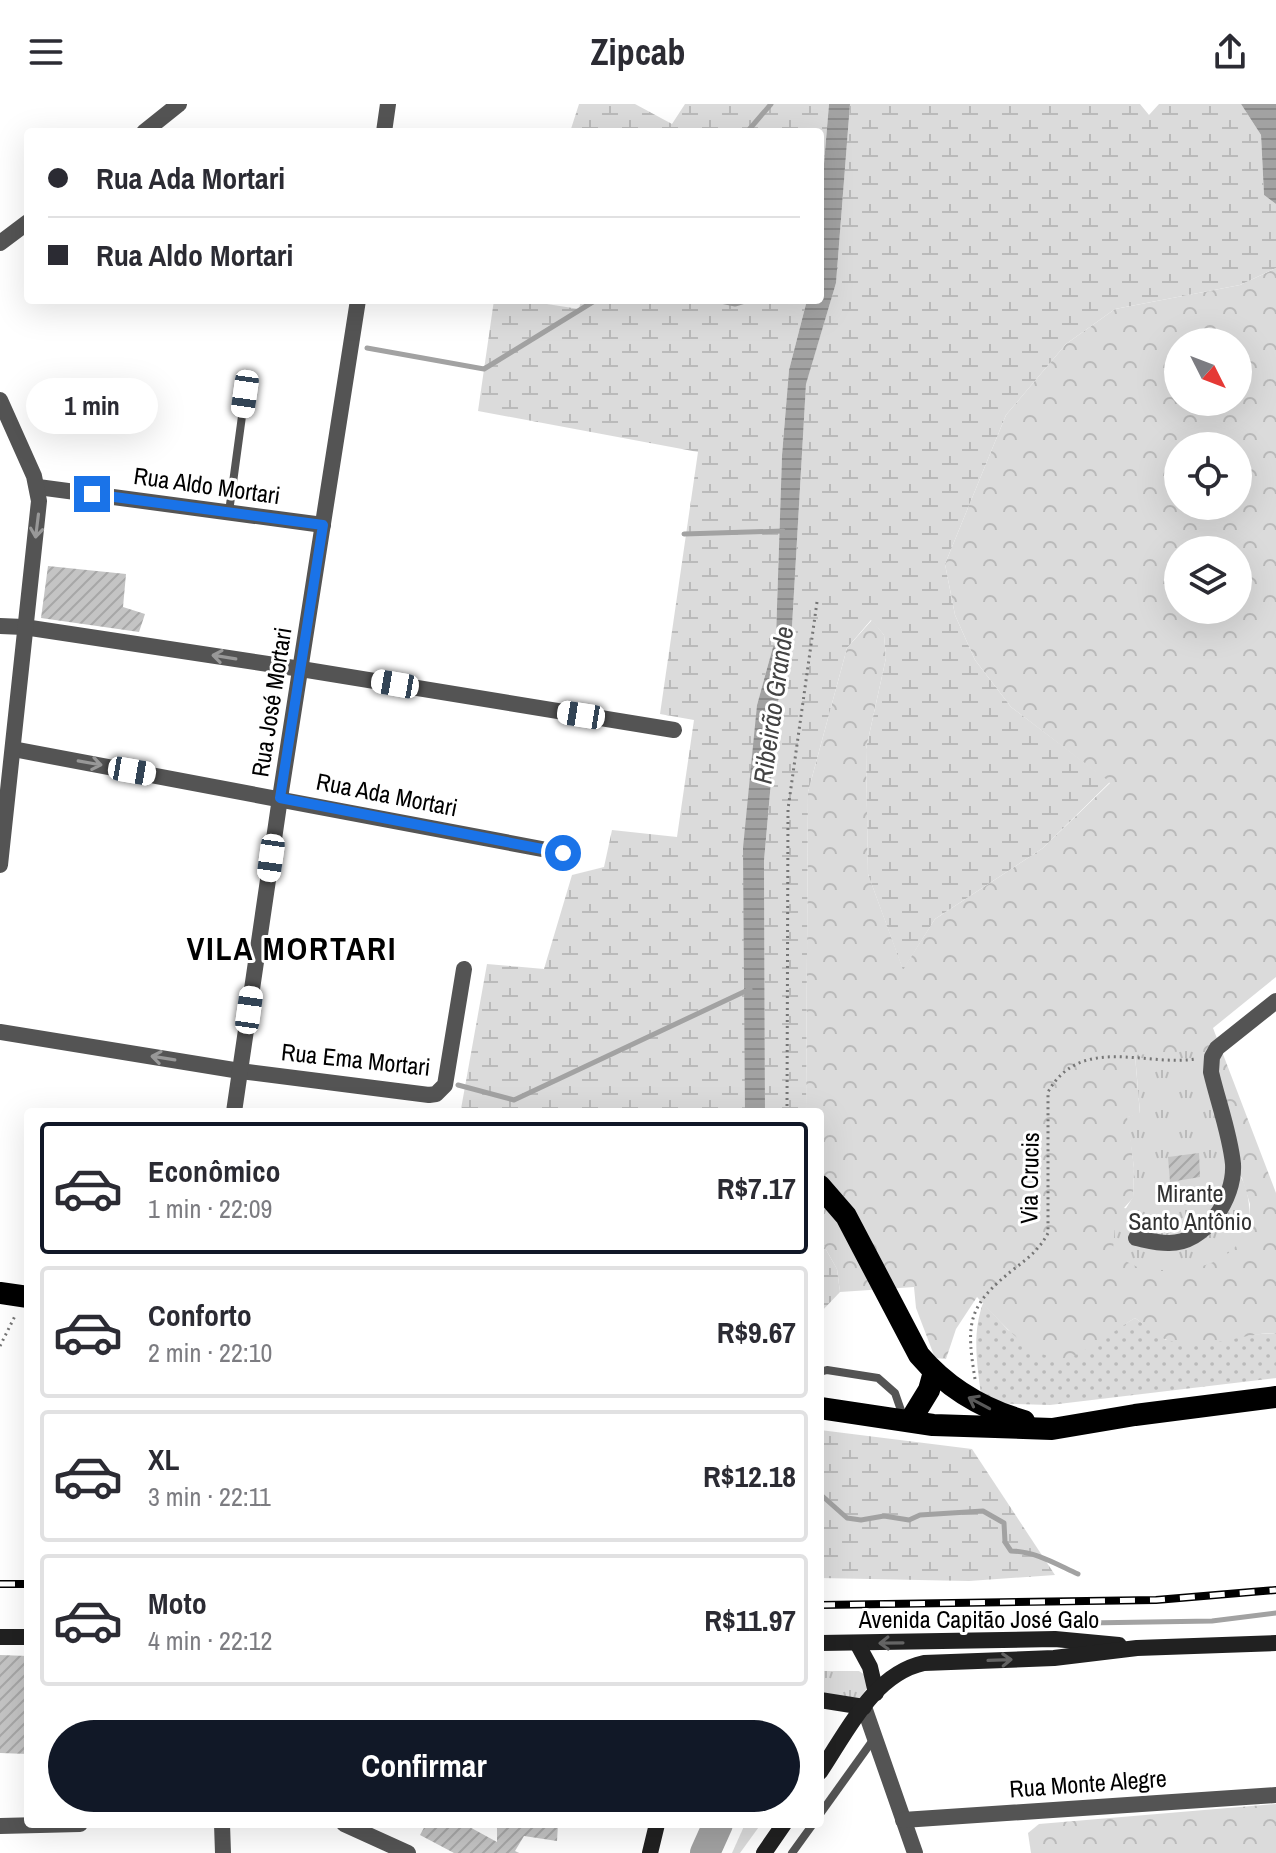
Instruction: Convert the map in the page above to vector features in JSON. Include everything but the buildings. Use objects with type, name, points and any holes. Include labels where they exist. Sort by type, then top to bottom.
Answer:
[{"type":"highway","points":[[824,1191],[846,1216],[919,1355],[934,1372],[960,1393],[1000,1414],[1052,1429]]},
{"type":"highway","points":[[0,1293],[24,1296]]},
{"type":"highway","points":[[907,1421],[929,1390],[934,1372]]},
{"type":"highway","points":[[824,1409],[933,1425],[1052,1429],[1276,1397]]},
{"type":"main road","points":[[0,1637],[24,1637]]},
{"type":"main road","name":"Avenida Capitão José Galo","points":[[824,1643],[1055,1639],[1137,1648]]},
{"type":"main road","points":[[857,1643],[870,1667],[876,1693]]},
{"type":"main road","name":"Avenida Capitão José Galo","points":[[824,1766],[864,1707],[895,1674],[908,1667],[924,1663],[1054,1658],[1137,1648],[1276,1643]]},
{"type":"main road","points":[[826,1701],[864,1707]]},
{"type":"main road","points":[[826,1701],[852,1725]]},
{"type":"main road","points":[[652,1849],[658,1828]]},
{"type":"main road","points":[[764,1853],[781,1828]]},
{"type":"street","points":[[149,128],[179,104]]},
{"type":"street","points":[[385,128],[388,104]]},
{"type":"street","points":[[0,243],[24,225]]},
{"type":"street","name":"Rua José Mortari","points":[[235,1108],[357,304]]},
{"type":"street","points":[[0,400],[38,487],[39,512],[13,749],[4,798],[0,865]]},
{"type":"street","name":"Rua Aldo Mortari","points":[[38,487],[323,525]]},
{"type":"street","points":[[0,626],[24,627],[301,669],[674,730]]},
{"type":"street","name":"Rua Ada Mortari","points":[[13,749],[563,853]]},
{"type":"street","name":"Rua Ema Mortari","points":[[0,1032],[240,1071],[436,1094],[445,1085],[464,969]]},
{"type":"street","points":[[1136,1238],[1169,1244],[1187,1240],[1219,1213],[1228,1194],[1233,1162],[1211,1072],[1212,1057],[1217,1048],[1276,1001]]},
{"type":"street","points":[[864,1707],[915,1853]]},
{"type":"street","name":"Rua Monte Alegre","points":[[903,1820],[1276,1795]]},
{"type":"street","points":[[0,1826],[24,1825]]},
{"type":"street","points":[[222,1828],[223,1853]]},
{"type":"street","points":[[350,1828],[381,1847],[408,1853]]},
{"type":"lane","points":[[229,512],[245,394]]},
{"type":"lane","points":[[824,1371],[878,1378],[895,1393],[907,1421]]},
{"type":"lane","points":[[824,1808],[874,1739]]},
{"type":"lane","points":[[792,1853],[810,1828]]},
{"type":"path","points":[[787,1108],[788,809],[817,602]]},
{"type":"path","name":"Via Crucis","points":[[972,1384],[975,1381],[969,1341],[976,1308],[992,1286],[1042,1245],[1048,1233],[1048,1092],[1054,1081],[1080,1063],[1108,1055],[1189,1061]]},
{"type":"path","points":[[0,1346],[24,1301]]},
{"type":"path","points":[[0,1328],[8,1330]]},
{"type":"green space","points":[[579,104],[635,104],[672,124],[685,104],[829,104],[824,163],[824,128],[571,128]]},
{"type":"green space","points":[[850,104],[1140,104],[1149,115],[1159,104],[1241,104],[1261,135],[1264,195],[1276,204],[1276,268],[1240,285],[1115,309],[1066,344],[1006,415],[945,564],[955,615],[975,660],[1011,707],[1110,782],[1043,848],[935,919],[903,970],[868,874],[866,749],[886,658],[884,635],[871,620],[847,648],[808,792],[806,1108],[765,1108],[764,861],[778,702],[791,644],[806,383],[836,283]]},
{"type":"green space","points":[[1276,268],[1276,977],[1213,1028],[1276,1193],[1276,1333],[1208,1343],[1181,1343],[1163,1338],[1135,1318],[1076,1355],[1057,1358],[1044,1355],[1018,1339],[977,1297],[956,1329],[946,1359],[935,1358],[916,1308],[914,1287],[840,1292],[837,1269],[824,1246],[824,1108],[806,1108],[808,792],[847,648],[872,620],[884,635],[886,658],[866,749],[868,874],[903,969],[935,919],[1043,848],[1110,783],[1011,707],[975,660],[955,615],[945,564],[1006,415],[1066,344],[1115,309],[1240,285]],"holes":[[[1135,1055],[1242,1178],[1250,1204],[1248,1229],[1124,1208],[1133,1198],[1134,1168],[1128,1117],[1140,1114]]]},
{"type":"green space","points":[[493,304],[547,304],[579,309],[580,304],[806,304],[789,370],[782,455],[776,636],[757,705],[745,994],[745,1108],[461,1108],[487,964],[544,969],[572,875],[604,867],[612,830],[677,837],[694,720],[660,714],[698,452],[478,411]]},
{"type":"green space","name":"Mirante Santo Antônio","points":[[1200,1050],[1224,1155],[1244,1183],[1249,1217],[1238,1244],[1214,1262],[1180,1270],[1144,1269],[1127,1262],[1113,1250],[1115,1226],[1133,1197],[1134,1168],[1127,1117],[1140,1113],[1135,1055]]},
{"type":"green space","points":[[824,1246],[837,1269],[840,1292],[824,1309]]},
{"type":"green space","points":[[983,1303],[1008,1330],[1069,1357],[1135,1318],[1166,1340],[1276,1333],[1276,1378],[1050,1405],[982,1403],[976,1340]]},
{"type":"green space","points":[[824,1430],[972,1449],[1055,1575],[969,1581],[824,1578]]},
{"type":"green space","points":[[824,1671],[859,1671],[868,1677],[867,1688],[860,1698],[824,1694]]},
{"type":"green space","points":[[1276,1804],[1276,1853],[1031,1853],[1028,1833],[1039,1824]]},
{"type":"green space","points":[[743,1828],[758,1828],[740,1853],[732,1853]]},
{"type":"water","points":[[829,104],[850,104],[836,283],[806,384],[791,644],[778,702],[764,861],[765,1108],[745,1108],[743,848],[757,705],[776,636],[782,455],[789,370],[806,304],[824,304],[824,163]]},
{"type":"water","points":[[1241,104],[1276,104],[1276,204],[1264,195],[1261,135]]},
{"type":"waterway","points":[[750,128],[771,104]]},
{"type":"waterway","points":[[367,348],[484,369],[590,304]]},
{"type":"waterway","points":[[684,534],[783,531]]},
{"type":"waterway","points":[[458,1085],[514,1100],[750,989]]},
{"type":"waterway","points":[[824,1498],[847,1518],[861,1520],[884,1516],[909,1520],[920,1515],[983,1511],[1004,1523],[1005,1542],[1011,1551],[1037,1556],[1078,1574]]},
{"type":"waterway","points":[[1087,1623],[1212,1621],[1276,1613]]},
{"type":"waterway","name":"Ribeirão Grande","points":[[705,1853],[716,1828]]},
{"type":"railway","points":[[0,1584],[24,1584]]},
{"type":"railway","points":[[824,1605],[1156,1600],[1276,1590]]},
{"type":"district","name":"VILA MORTARI","points":[[292,948]]},
{"type":"route","points":[[92,494],[323,525],[280,798],[563,853]]}]
